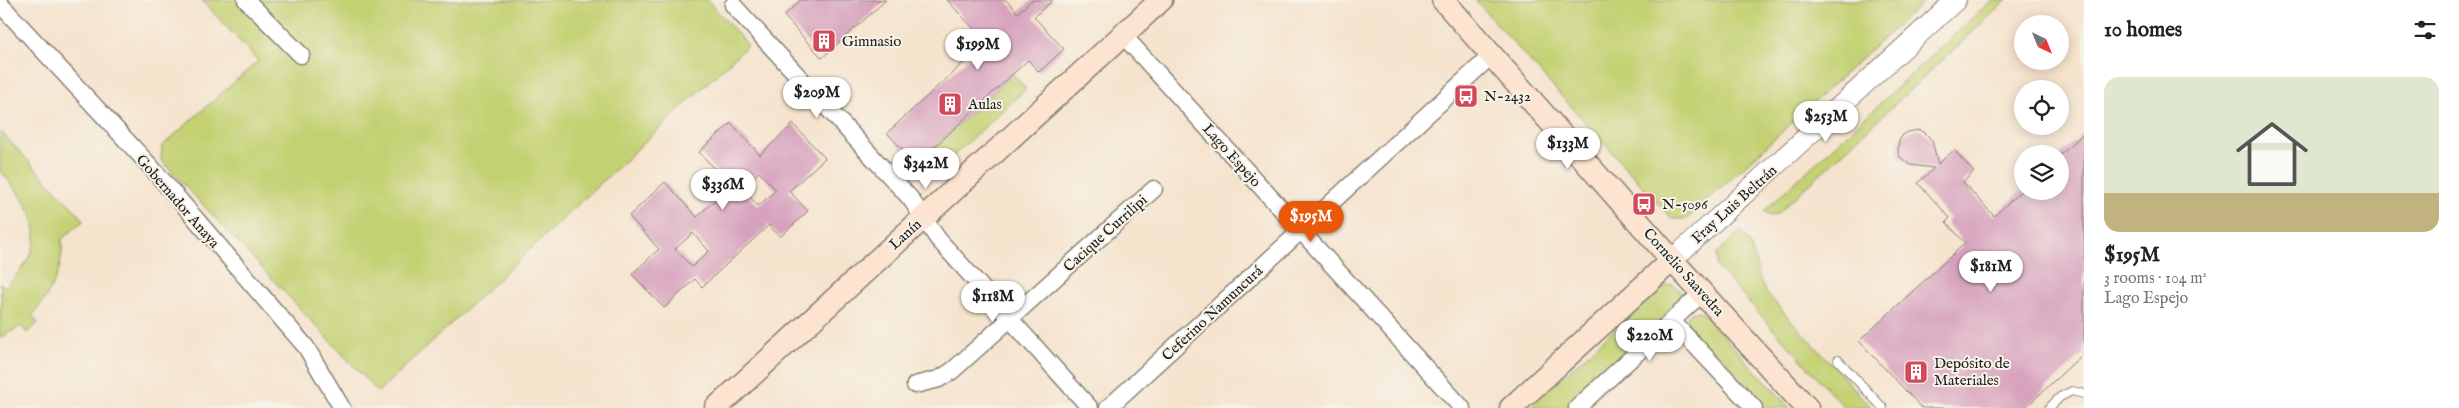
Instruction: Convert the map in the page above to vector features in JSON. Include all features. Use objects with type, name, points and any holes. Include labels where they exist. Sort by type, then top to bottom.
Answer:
[{"type":"main road","name":"Lanín","points":[[723,406],[924,218],[1162,0]]},
{"type":"main road","name":"Cornelio Saavedra","points":[[1443,0],[1672,260],[1807,408]]},
{"type":"main road","name":"Fray Luis Beltrán","points":[[1511,408],[1672,260]]},
{"type":"street","points":[[246,0],[301,55]]},
{"type":"street","name":"Fray Luis Beltrán","points":[[1672,260],[1956,0]]},
{"type":"street","name":"Gobernador Anaya","points":[[0,4],[151,167],[306,347],[342,408]]},
{"type":"street","points":[[733,5],[910,198],[938,239],[1090,408]]},
{"type":"street","name":"Lago Espejo","points":[[1123,35],[1462,408]]},
{"type":"street","name":"Ceferino Namuncurá","points":[[1108,408],[1492,55]]},
{"type":"street","name":"Cacique Currilipi","points":[[915,385],[946,376],[1154,189]]},
{"type":"street","points":[[1577,408],[1702,293]]},
{"type":"street","points":[[1672,321],[1754,408]]},
{"type":"lane","points":[[1838,360],[1883,408]]},
{"type":"lane","points":[[2049,408],[2060,397],[2072,390],[2084,394]]},
{"type":"green space","points":[[202,0],[707,0],[748,45],[378,392],[161,160],[162,146],[258,61]]},
{"type":"green space","points":[[1475,0],[1925,0],[1687,219],[1672,219]]},
{"type":"green space","points":[[1992,0],[2007,0],[1777,214],[1771,216],[1764,211]]},
{"type":"green space","points":[[1013,74],[1026,89],[929,178],[916,164]]},
{"type":"green space","points":[[0,131],[84,220],[62,239],[61,260],[55,280],[32,316],[38,323],[27,333],[21,326],[0,338],[0,307],[2,306],[0,283],[5,287],[20,271],[29,257],[34,243],[35,229],[24,201],[0,171]]},
{"type":"green space","points":[[1741,231],[1750,245],[1760,279],[1767,294],[1872,408],[1845,408],[1717,267],[1717,253]]},
{"type":"green space","points":[[1672,284],[1682,292],[1683,300],[1569,408],[1529,408],[1660,287]]},
{"type":"green space","points":[[1698,311],[1703,314],[1790,408],[1763,408],[1689,328],[1687,318],[1691,313]]},
{"type":"building","name":"Gimnasio","points":[[801,0],[886,0],[822,58],[784,16]]},
{"type":"building","name":"Aulas","points":[[947,0],[1006,0],[1018,13],[1032,0],[1053,0],[1034,17],[1064,49],[1039,72],[1028,60],[916,164],[887,133],[986,42]]},
{"type":"building","points":[[731,123],[760,155],[793,124],[825,158],[789,191],[808,211],[780,237],[769,225],[702,287],[695,279],[664,308],[632,274],[659,249],[629,216],[665,182],[697,217],[730,186],[699,152]],"holes":[[[759,172],[776,190],[758,206],[742,188]],[[693,233],[709,251],[692,267],[675,249]]]},
{"type":"building","points":[[1919,130],[1932,140],[1938,164],[1954,150],[1974,172],[1963,182],[1994,216],[2014,197],[2014,200],[2069,200],[2069,147],[2084,133],[2084,353],[2025,408],[1922,408],[1859,341],[1965,243],[1946,222],[1950,218],[1918,183],[1934,168],[1910,165],[1900,157],[1898,152],[1899,140],[1908,132]]},
{"type":"place","name":"Gimnasio","points":[[824,41]]},
{"type":"place","name":"N-2432","points":[[1466,96]]},
{"type":"place","name":"Aulas","points":[[950,104]]},
{"type":"place","name":"N-5096","points":[[1644,204]]},
{"type":"place","name":"Depósito de Materiales","points":[[1916,372]]}]
